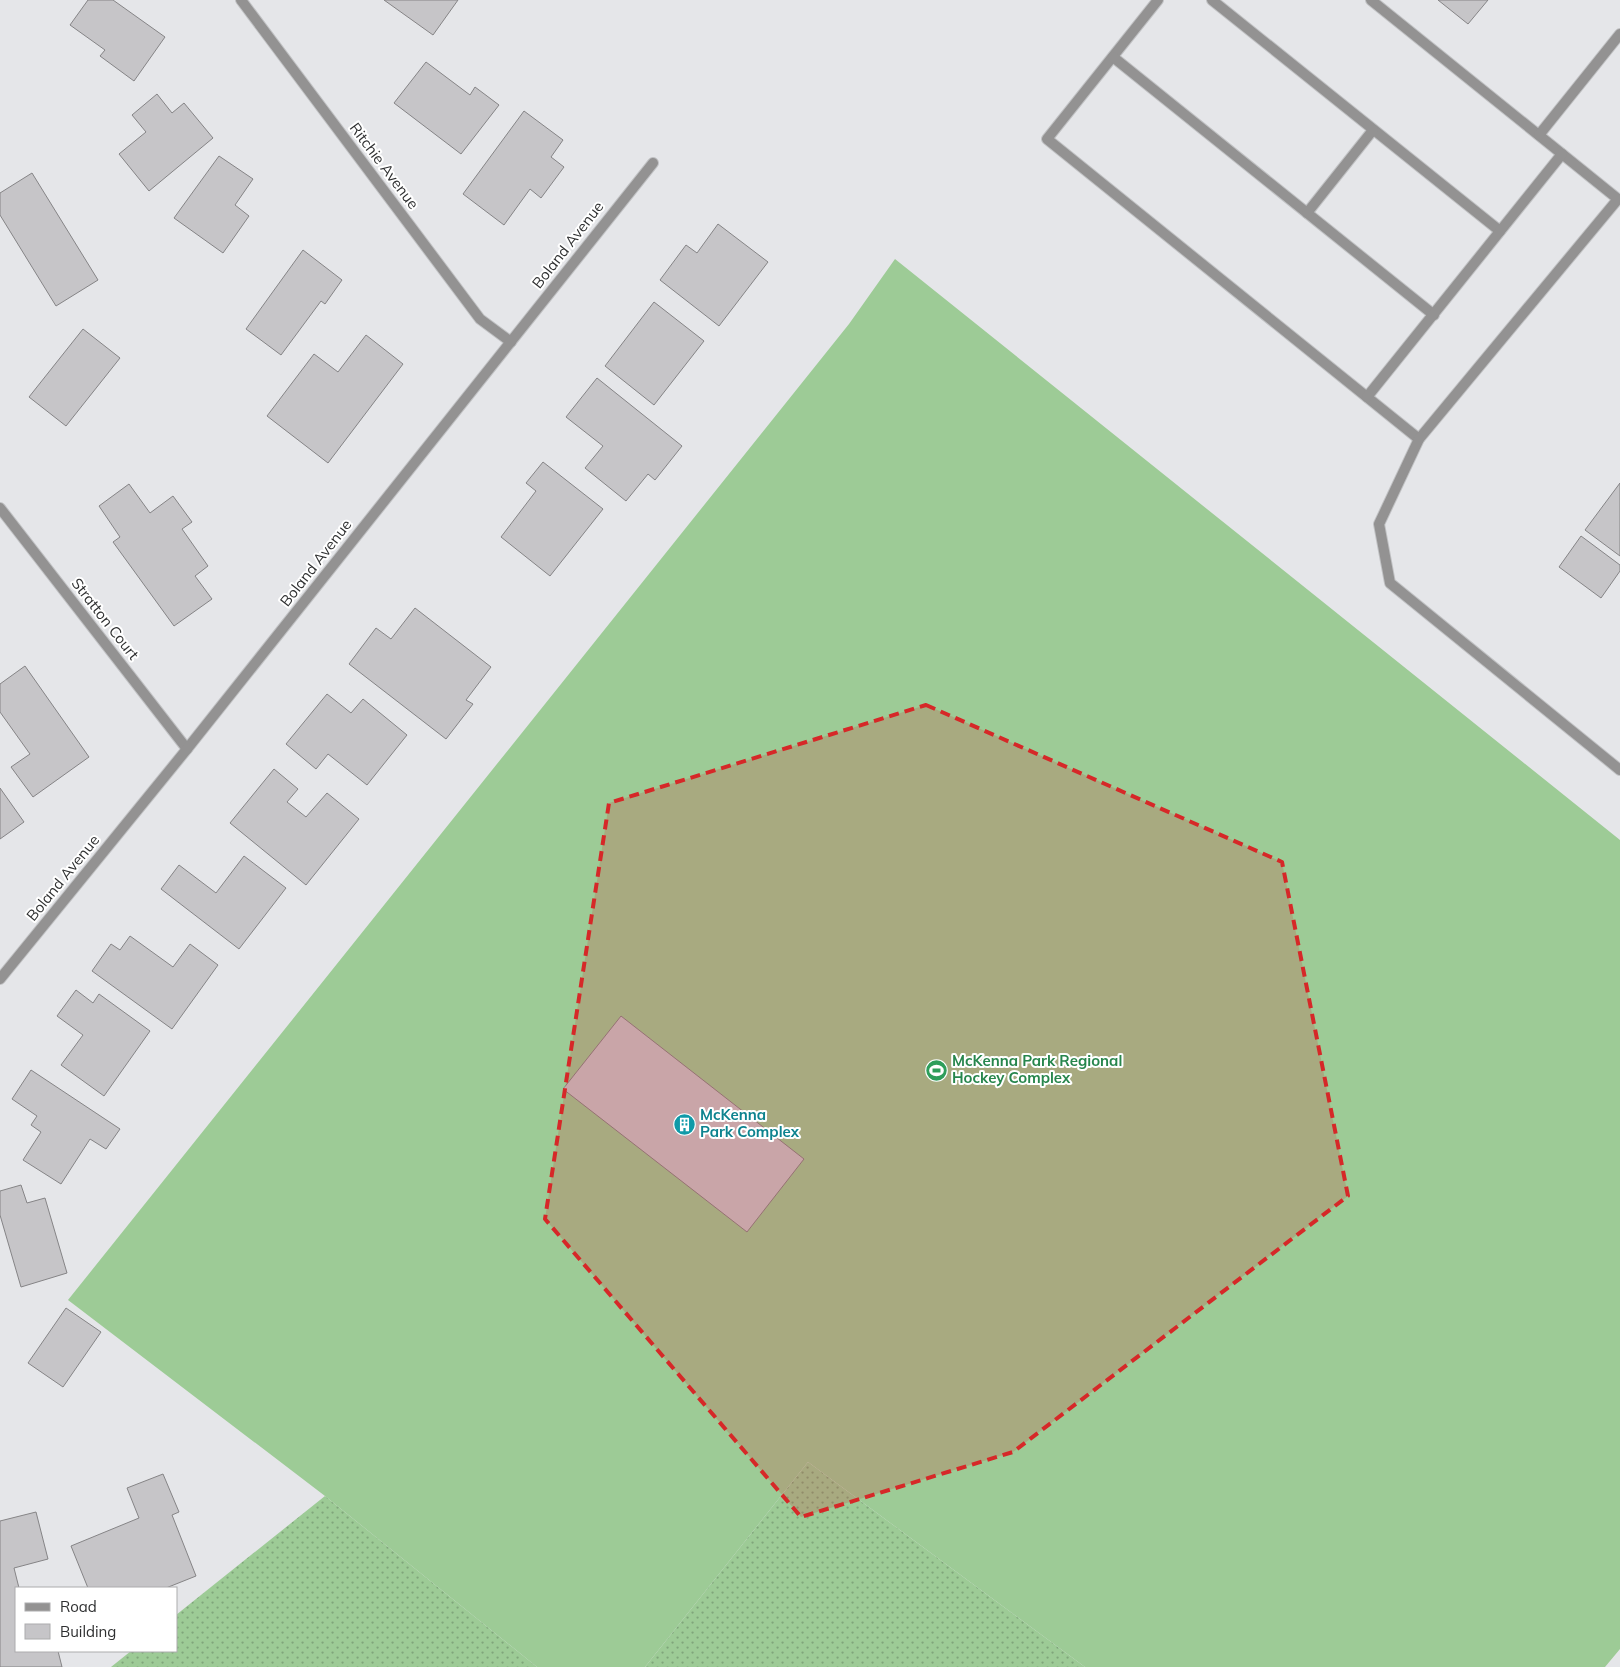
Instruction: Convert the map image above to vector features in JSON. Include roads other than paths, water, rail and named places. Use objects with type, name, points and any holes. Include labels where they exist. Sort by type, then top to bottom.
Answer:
[{"type":"street","name":"Ritchie Avenue","points":[[241,0],[480,320],[511,342]]},
{"type":"street","points":[[1158,0],[1046,139],[1419,439]]},
{"type":"street","points":[[1212,0],[1500,231]]},
{"type":"street","points":[[1371,0],[1618,198],[1419,439],[1379,524],[1390,583],[1620,770]]},
{"type":"street","points":[[1539,135],[1620,34]]},
{"type":"street","points":[[1113,57],[1434,315]]},
{"type":"street","points":[[1307,213],[1373,130]]},
{"type":"street","points":[[1367,397],[1562,154]]},
{"type":"street","name":"Boland Avenue","points":[[0,978],[187,749],[653,163]]},
{"type":"street","name":"Stratton Court","points":[[0,508],[187,749]]},
{"type":"place","name":"McKenna Park Regional Hockey Complex","points":[[936,1070]]},
{"type":"place","name":"McKenna Park Complex","points":[[684,1124]]}]
